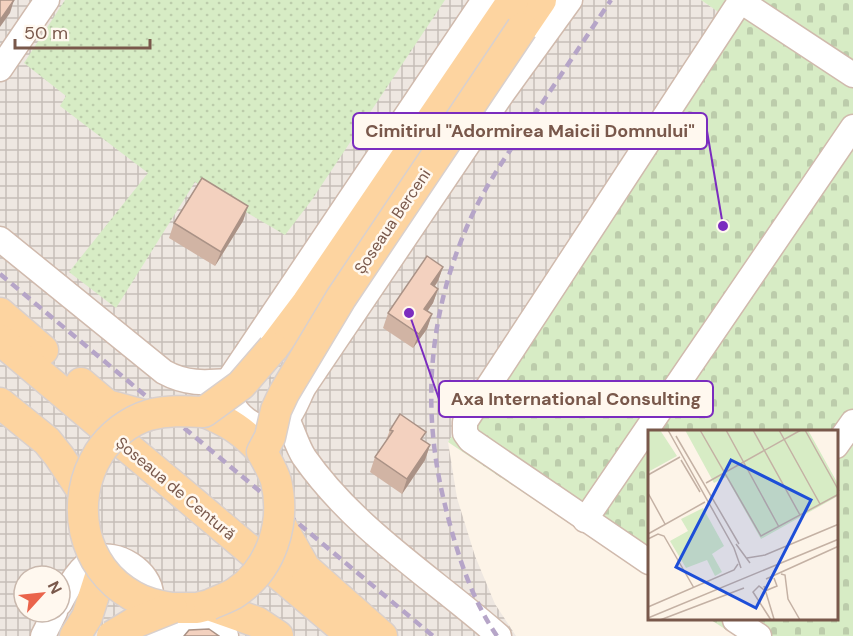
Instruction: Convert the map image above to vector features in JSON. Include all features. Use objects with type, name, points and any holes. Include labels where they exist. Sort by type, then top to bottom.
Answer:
[{"type":"main road","name":"Șoseaua Berceni","points":[[204,412],[241,385],[290,327],[506,11],[541,0]]},
{"type":"main road","name":"Șoseaua Berceni","points":[[262,452],[270,437],[276,410],[284,393],[506,11]]},
{"type":"main road","points":[[0,313],[107,405],[147,416]]},
{"type":"main road","name":"Șoseaua de Centură","points":[[0,340],[352,636]]},
{"type":"main road","name":"Șoseaua de Centură","points":[[0,365],[322,636]]},
{"type":"main road","points":[[0,403],[47,441],[60,456],[83,492]]},
{"type":"main road","points":[[175,410],[204,412],[226,421],[245,434],[262,452],[276,480],[280,505],[279,522],[271,549],[256,574],[235,593],[197,608],[172,608],[152,604],[116,585],[92,555],[82,524],[83,492],[91,467],[105,445],[124,427],[147,416],[175,410]]},
{"type":"main road","points":[[279,522],[305,568],[382,636]]},
{"type":"main road","points":[[75,636],[87,617],[102,570]]},
{"type":"main road","points":[[209,605],[257,622],[278,636]]},
{"type":"main road","points":[[128,634],[132,624],[172,608]]},
{"type":"street","points":[[0,69],[47,0]]},
{"type":"street","points":[[506,11],[228,381],[226,391],[232,405],[250,422],[263,428],[275,427],[287,419],[304,387],[502,94],[570,0]]},
{"type":"street","points":[[648,561],[470,440],[465,432],[465,422],[740,0],[853,75]]},
{"type":"street","points":[[585,520],[853,128]]},
{"type":"street","points":[[0,239],[164,372],[179,380],[200,384],[228,381]]},
{"type":"street","points":[[287,419],[303,455],[359,520],[499,636]]},
{"type":"street","points":[[838,444],[853,422]]},
{"type":"street","points":[[72,583],[87,564],[97,558],[112,556],[131,564],[147,581],[152,596],[148,608],[128,634]]},
{"type":"street","points":[[736,621],[759,636]]},
{"type":"street","points":[[128,634],[208,625],[226,636]]},
{"type":"shaded area","points":[[0,0],[701,0],[731,20],[448,442],[457,498],[475,556],[495,604],[516,636],[0,636]]},
{"type":"green space","points":[[65,0],[445,0],[311,201],[285,235],[195,182],[116,308],[69,272],[148,173],[60,106],[66,96],[24,63]]},
{"type":"green space","points":[[701,0],[853,0],[853,636],[736,636],[713,621],[838,621],[838,430],[648,430],[648,576],[448,442],[730,20]]},
{"type":"building","points":[[0,0],[14,0],[0,20]]},
{"type":"building","points":[[202,178],[248,206],[221,252],[174,223]]},
{"type":"building","points":[[427,256],[443,267],[431,284],[438,289],[424,309],[432,314],[419,334],[388,313]]},
{"type":"building","points":[[400,414],[426,432],[421,439],[430,445],[407,479],[375,457],[393,431],[390,430]]},
{"type":"building","points":[[209,629],[219,636],[184,636],[189,630]]},
{"type":"railway","points":[[497,636],[479,605],[458,554],[437,465],[431,395],[437,325],[455,256],[482,196],[611,0]]},
{"type":"railway","points":[[0,274],[433,636]]},
{"type":"place","name":"Cimitirul \"Adormirea Maicii Domnului\"","points":[[723,226]]},
{"type":"place","name":"Axa International Consulting","points":[[409,313]]}]
